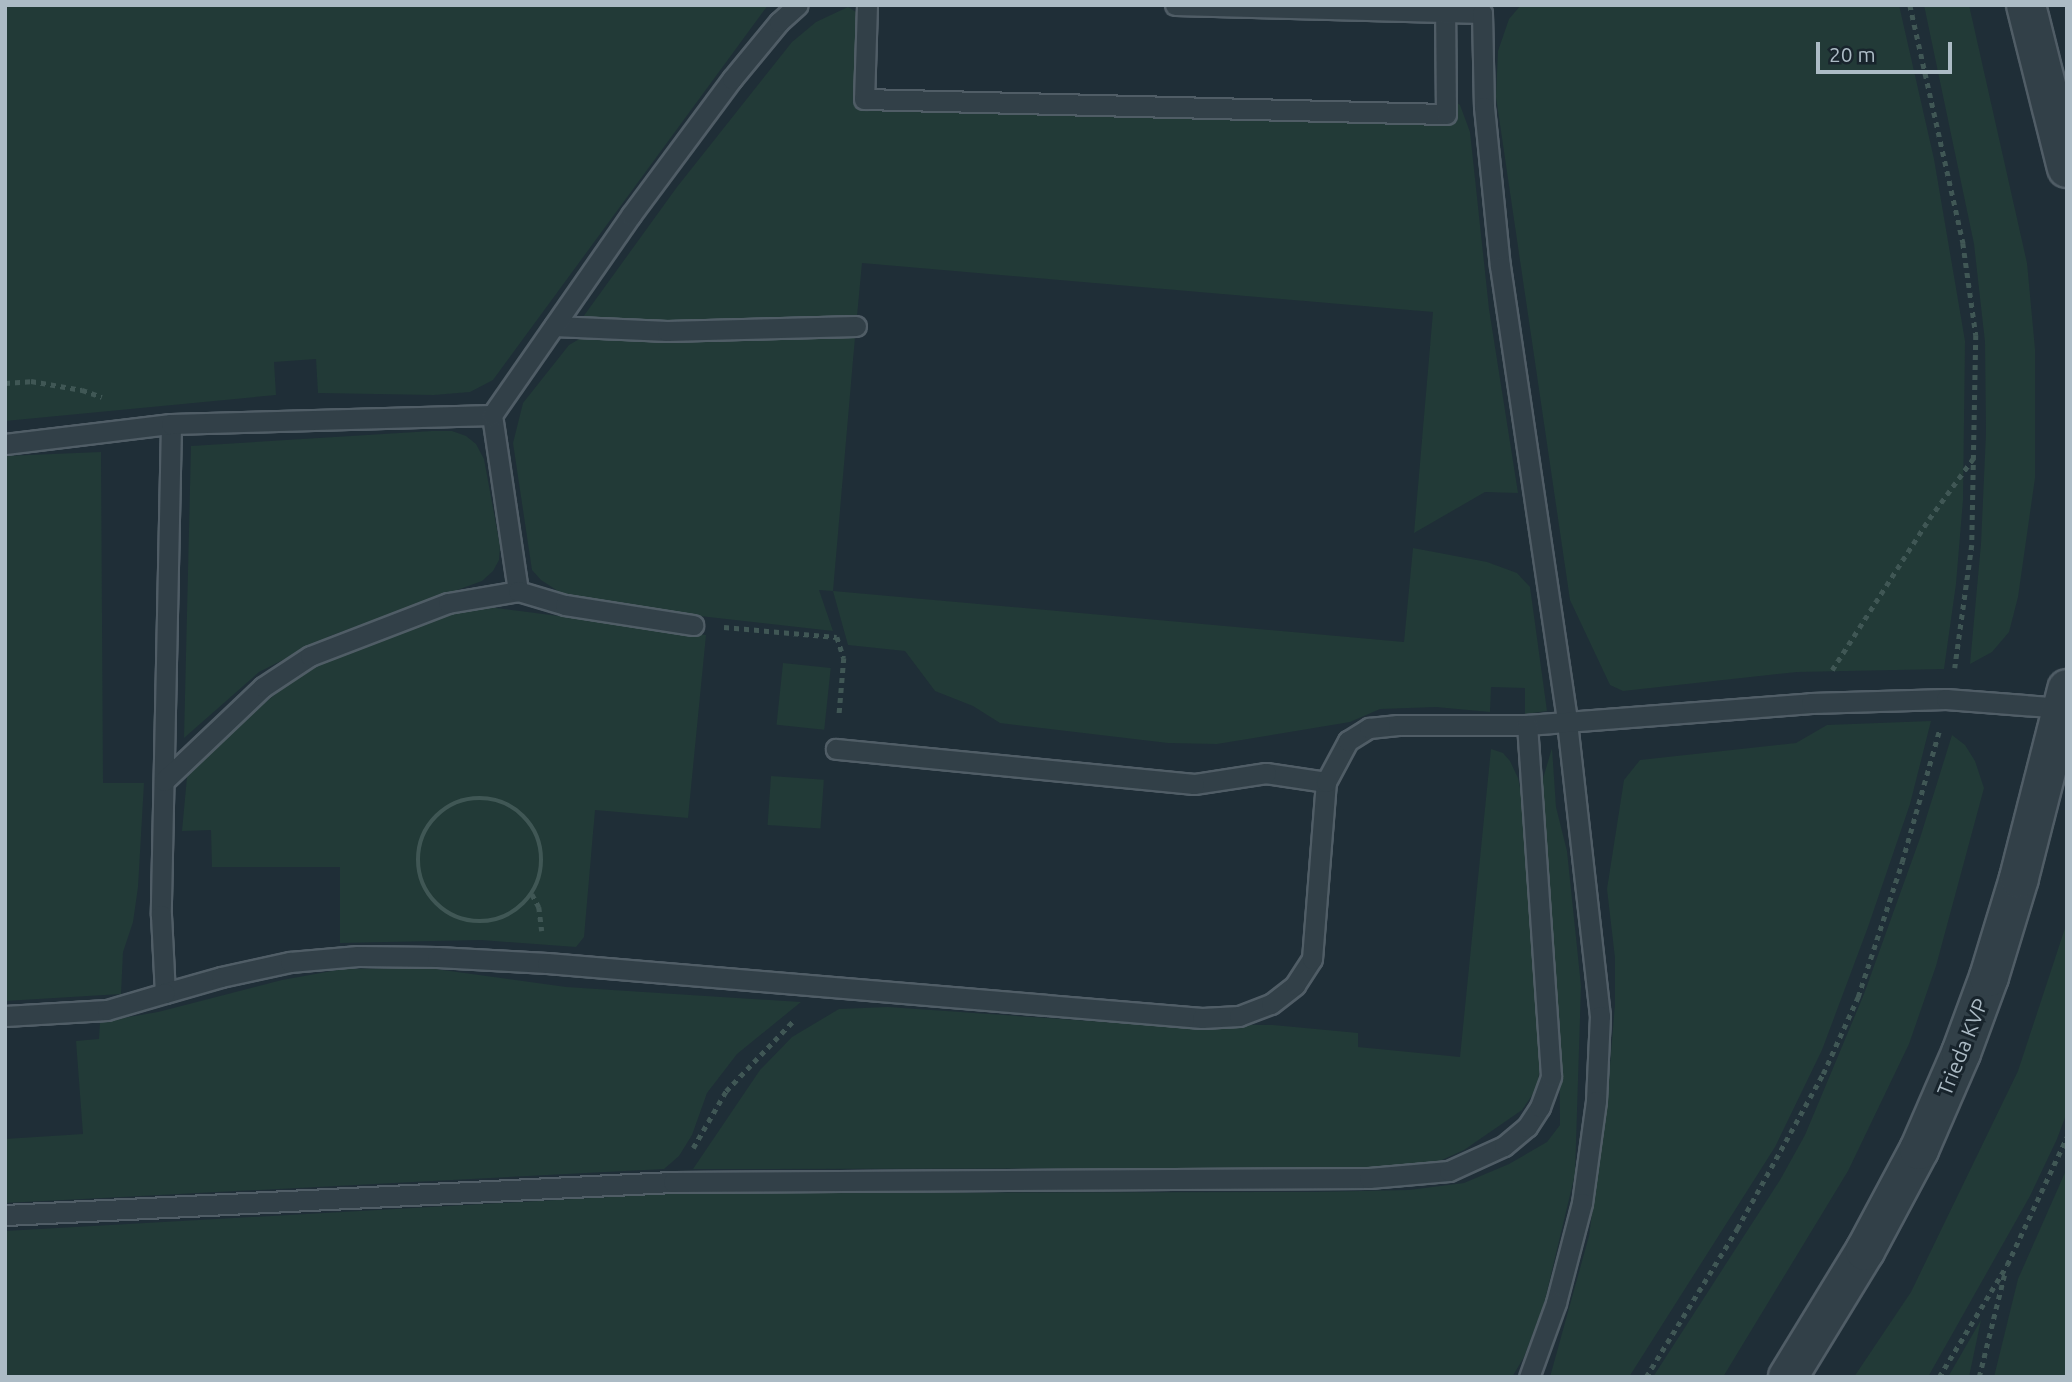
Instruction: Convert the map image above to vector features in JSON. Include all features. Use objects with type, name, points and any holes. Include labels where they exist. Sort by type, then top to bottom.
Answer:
[{"type":"street","points":[[2026,5],[2067,168]]},
{"type":"street","points":[[2058,130],[2067,90]]},
{"type":"street","name":"Trieda KVP","points":[[1788,1377],[1865,1251],[1919,1150],[1962,1053],[1989,978],[2019,878],[2065,699]]},
{"type":"lane","points":[[518,591],[492,415],[631,215],[732,79],[779,22],[798,5]]},
{"type":"lane","points":[[867,5],[864,99],[1446,114],[1445,9]]},
{"type":"lane","points":[[1175,5],[1482,9],[1484,107],[1500,266],[1567,722],[1600,1016],[1596,1101],[1582,1203],[1556,1303],[1529,1377]]},
{"type":"lane","points":[[554,326],[667,331],[856,326]]},
{"type":"lane","points":[[5,444],[171,424],[492,415]]},
{"type":"lane","points":[[165,993],[161,915],[171,424]]},
{"type":"lane","points":[[164,781],[264,687],[310,656],[448,603],[518,591],[565,605],[693,625]]},
{"type":"lane","points":[[5,1016],[107,1010],[221,977],[290,962],[358,956],[547,963],[1202,1018],[1239,1016],[1271,1004],[1294,985],[1312,960],[1325,782],[1348,741],[1369,728],[1567,722],[1811,703],[2065,699]]},
{"type":"lane","points":[[5,1215],[673,1182],[1413,1176],[1449,1171],[1504,1146],[1527,1126],[1541,1107],[1551,1076],[1527,724]]},
{"type":"lane","points":[[836,749],[1194,784],[1266,773],[1325,782]]},
{"type":"path","points":[[1811,703],[1929,519],[1976,455]]},
{"type":"path","points":[[693,625],[837,637],[844,659],[836,749]]},
{"type":"path","points":[[488,798],[508,805],[525,817],[536,834],[541,854],[540,875],[532,894],[518,909],[501,919],[481,922],[452,915],[429,896],[420,877],[418,858],[422,837],[433,820],[448,806],[467,799],[488,798]]},
{"type":"path","points":[[673,1182],[726,1091],[791,1021],[843,988]]},
{"type":"path","points":[[1939,1377],[2007,1265],[2041,1199],[2067,1137]]},
{"type":"path","points":[[1979,1377],[2007,1265]]},
{"type":"green space","points":[[5,5],[768,5],[493,380],[470,392],[434,395],[318,393],[316,359],[274,362],[276,395],[5,421]]},
{"type":"green space","points":[[1521,5],[1899,5],[1934,159],[1965,341],[1963,500],[1956,584],[1944,669],[1797,672],[1623,691],[1610,685],[1570,600],[1496,97],[1498,51],[1509,19]]},
{"type":"green space","points":[[1924,5],[1969,5],[2027,263],[2035,349],[2035,478],[2018,597],[2009,632],[1992,652],[1970,664],[1981,544],[1986,433],[1985,342],[1974,244]]},
{"type":"green space","points":[[848,7],[858,13],[864,99],[1446,114],[1446,95],[1460,105],[1470,132],[1489,309],[1518,493],[1485,492],[1414,533],[1433,312],[862,263],[857,316],[688,322],[583,317],[677,187],[792,42],[816,22]]},
{"type":"green space","points":[[855,337],[833,591],[819,590],[833,631],[691,615],[561,593],[541,580],[532,570],[513,443],[523,403],[569,345],[581,338],[714,340]]},
{"type":"green space","points":[[452,431],[466,436],[476,444],[484,459],[500,546],[499,560],[493,571],[482,581],[330,636],[259,672],[184,738],[191,446]]},
{"type":"green space","points":[[101,452],[103,783],[144,783],[138,887],[133,922],[123,952],[121,994],[5,1001],[5,456]]},
{"type":"green space","points":[[1413,548],[1487,562],[1517,573],[1530,587],[1547,711],[1525,714],[1525,688],[1491,687],[1490,712],[1436,707],[1380,709],[1350,722],[1217,744],[1168,743],[1000,723],[973,706],[935,691],[905,651],[848,645],[833,591],[1404,642]]},
{"type":"green space","points":[[488,607],[706,635],[688,818],[595,810],[584,937],[576,947],[481,940],[340,943],[340,867],[212,867],[211,830],[182,831],[187,777],[240,722],[291,682],[330,659],[426,623],[463,611]]},
{"type":"green space","points":[[783,663],[831,668],[824,730],[777,725]]},
{"type":"green space","points":[[1931,721],[1910,804],[1868,927],[1822,1050],[1775,1147],[1629,1377],[1550,1377],[1589,1236],[1607,1102],[1615,1004],[1615,958],[1607,889],[1624,780],[1640,760],[1796,743],[1827,725]]},
{"type":"green space","points":[[1952,735],[1965,745],[1975,761],[1984,788],[1936,966],[1909,1044],[1848,1171],[1723,1377],[1653,1377],[1780,1180],[1805,1135],[1864,994],[1920,838]]},
{"type":"green space","points":[[1552,748],[1556,807],[1567,851],[1581,986],[1575,1174],[1544,1304],[1524,1357],[1512,1377],[5,1377],[5,1231],[679,1193],[1312,1192],[1409,1190],[1464,1183],[1509,1164],[1547,1142],[1560,1125],[1559,1023],[1542,782]]},
{"type":"green space","points":[[1491,749],[1503,753],[1510,761],[1518,778],[1525,813],[1541,1060],[1537,1088],[1522,1110],[1464,1150],[1435,1163],[1393,1168],[693,1169],[760,1070],[792,1037],[839,1009],[888,1007],[1133,1024],[1273,1025],[1358,1033],[1358,1047],[1460,1057]]},
{"type":"green space","points":[[771,776],[824,780],[820,829],[768,825]]},
{"type":"green space","points":[[2067,922],[2067,1112],[2057,1139],[2030,1196],[1928,1377],[1854,1377],[1911,1292],[2018,1071]]},
{"type":"green space","points":[[428,968],[566,987],[801,1002],[737,1054],[707,1093],[692,1135],[679,1156],[664,1169],[5,1203],[5,1139],[83,1134],[76,1041],[99,1039],[100,1022],[158,1012],[282,980],[343,969]]},
{"type":"green space","points":[[2067,1168],[2067,1377],[1994,1377],[2018,1279]]},
{"type":"green space","points":[[1981,1320],[1969,1377],[1948,1377]]}]
